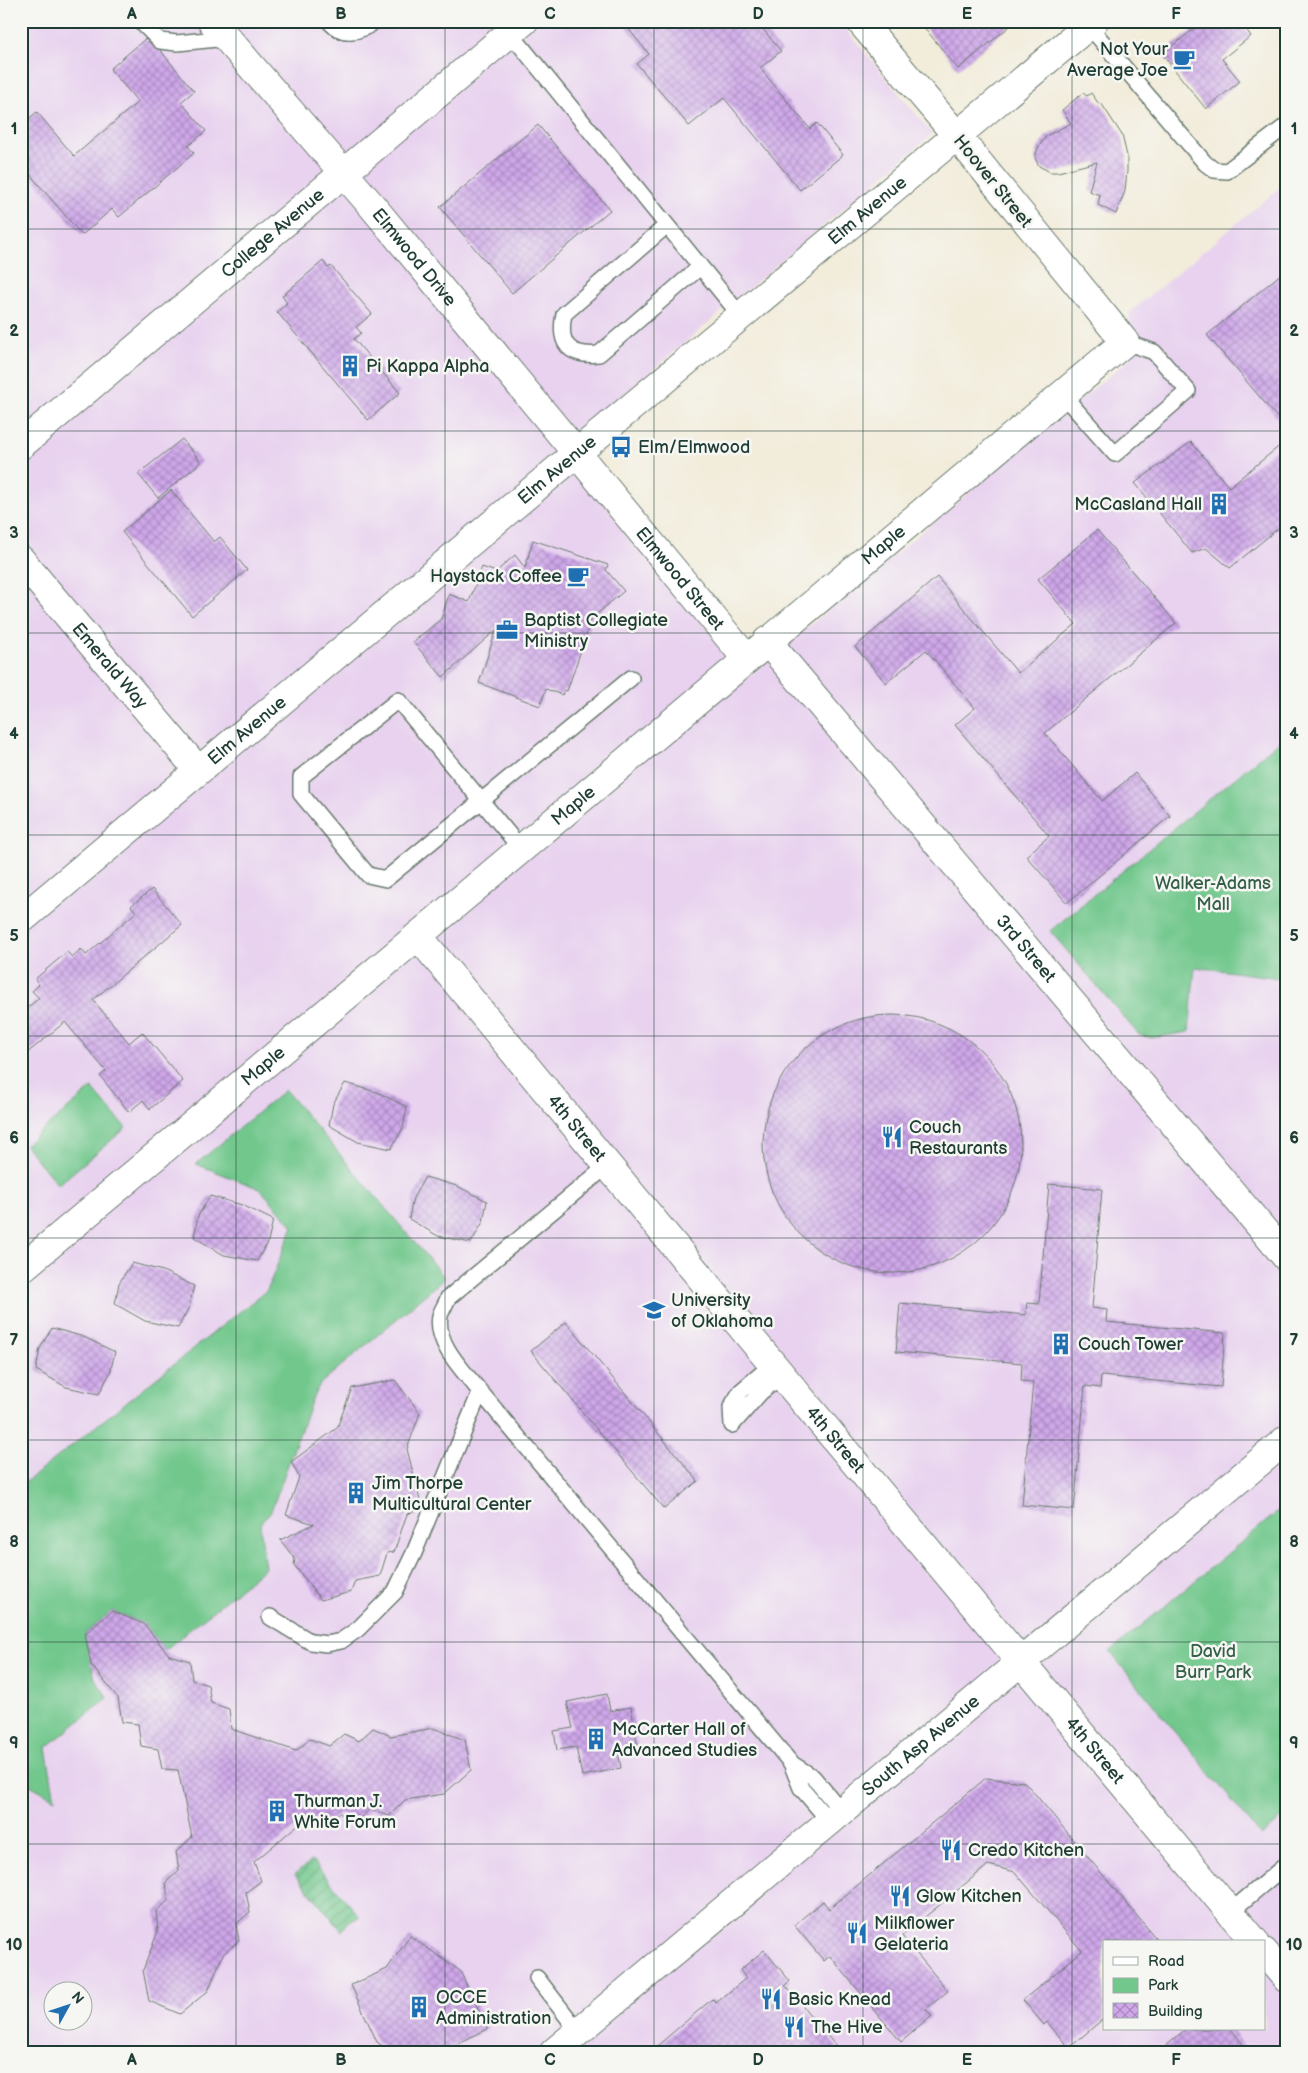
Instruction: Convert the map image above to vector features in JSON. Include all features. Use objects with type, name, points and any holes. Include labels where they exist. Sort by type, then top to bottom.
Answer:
[{"type":"street","name":"Hoover Street","points":[[860,21],[957,136],[1125,342]]},
{"type":"street","name":"Elm Avenue","points":[[21,920],[740,316],[1092,24]]},
{"type":"street","name":"College Avenue","points":[[21,445],[344,175],[512,26]]},
{"type":"street","name":"Elmwood Drive","points":[[219,30],[344,175],[614,498]]},
{"type":"street","name":"Maple","points":[[21,1269],[757,649],[1125,342]]},
{"type":"street","name":"Elmwood Street","points":[[614,498],[757,649]]},
{"type":"street","name":"Emerald Way","points":[[21,560],[198,770]]},
{"type":"street","name":"3rd Street","points":[[757,649],[1287,1258]]},
{"type":"street","name":"4th Street","points":[[418,936],[1253,1940]]},
{"type":"street","name":"South Asp Avenue","points":[[554,2052],[1023,1662],[1287,1439]]},
{"type":"street","points":[[1266,1954],[1287,1979]]},
{"type":"lane","points":[[140,21],[160,41],[177,43],[219,30]]},
{"type":"lane","points":[[329,21],[333,26],[353,33],[366,28],[375,21]]},
{"type":"lane","points":[[1092,24],[1205,163],[1214,170],[1228,171],[1287,125]]},
{"type":"lane","points":[[512,26],[666,226],[740,316]]},
{"type":"lane","points":[[666,226],[564,314],[560,331],[570,349],[582,355],[599,354],[700,267]]},
{"type":"lane","points":[[1062,394],[1115,454],[1188,391],[1154,352],[1125,342]]},
{"type":"lane","points":[[521,849],[481,801],[398,700],[301,777],[301,794],[368,875],[386,879],[481,801],[631,678]]},
{"type":"lane","points":[[608,1165],[448,1298],[440,1316],[441,1334],[451,1354],[480,1392],[791,1762],[813,1776],[836,1817]]},
{"type":"lane","points":[[270,1617],[311,1642],[327,1644],[341,1641],[358,1629],[395,1592],[414,1553],[480,1392]]},
{"type":"lane","points":[[1230,1912],[1287,1864]]},
{"type":"lane","points":[[537,1978],[578,2031]]},
{"type":"shaded area","name":"University of Oklahoma","points":[[21,21],[839,21],[932,134],[559,449],[748,677],[1133,356],[1129,313],[1287,182],[1287,2052],[21,2052]]},
{"type":"green space","name":"Walker-Adams Mall","points":[[1287,735],[1287,979],[1195,967],[1189,1032],[1152,1038],[1139,1035],[1050,931]]},
{"type":"green space","points":[[92,1088],[126,1128],[58,1185],[25,1145]]},
{"type":"green space","points":[[285,1090],[445,1278],[321,1383],[314,1394],[271,1511],[260,1524],[265,1568],[165,1650],[144,1624],[112,1611],[85,1634],[95,1679],[108,1698],[46,1748],[55,1799],[21,1780],[21,1486],[267,1290],[293,1226],[260,1189],[196,1164]]},
{"type":"green space","name":"David Burr Park","points":[[1287,1504],[1287,1814],[1261,1836],[1110,1652]]},
{"type":"green space","points":[[312,1860],[360,1917],[348,1922],[342,1931],[295,1874]]},
{"type":"building","points":[[622,21],[756,21],[781,51],[760,68],[810,129],[817,123],[843,155],[800,190],[724,98],[689,126],[637,64],[649,54]]},
{"type":"building","points":[[919,21],[1016,21],[958,69]]},
{"type":"building","points":[[1204,21],[1240,21],[1251,36],[1222,59],[1240,81],[1206,109],[1162,54]]},
{"type":"building","points":[[145,39],[160,50],[194,91],[181,102],[206,131],[188,146],[194,153],[119,217],[112,209],[82,235],[21,164],[21,125],[37,112],[74,156],[138,102],[110,69]]},
{"type":"building","points":[[1083,93],[1087,96],[1091,93],[1099,104],[1101,103],[1122,135],[1127,156],[1127,171],[1125,191],[1116,214],[1098,205],[1100,195],[1089,191],[1097,162],[1058,172],[1050,172],[1039,166],[1035,158],[1038,148],[1046,136],[1071,123],[1062,110]]},
{"type":"building","points":[[538,125],[610,210],[512,293],[440,207]]},
{"type":"building","name":"Pi Kappa Alpha","points":[[323,261],[328,268],[331,266],[372,314],[356,327],[361,333],[354,339],[400,393],[368,420],[277,312],[287,303],[282,296]]},
{"type":"building","points":[[1287,269],[1287,429],[1207,335]]},
{"type":"building","points":[[182,439],[201,462],[158,498],[138,474]]},
{"type":"building","name":"McCasland Hall","points":[[1287,440],[1287,521],[1230,568],[1206,548],[1192,553],[1135,483],[1191,442],[1229,487]]},
{"type":"building","points":[[171,490],[214,542],[220,537],[247,570],[192,616],[122,532]]},
{"type":"building","points":[[1097,530],[1176,623],[1045,733],[1102,801],[1135,773],[1170,816],[1067,903],[1026,856],[1049,836],[955,725],[975,708],[926,650],[886,683],[855,647],[937,577],[1018,673],[1076,624],[1038,579]]},
{"type":"building","name":"Baptist Collegiate Ministry","points":[[533,540],[608,565],[606,570],[624,591],[592,618],[567,691],[564,690],[562,695],[546,689],[540,706],[479,683],[496,630],[443,677],[413,642],[441,619],[449,594],[469,602],[482,567],[496,572],[515,555],[525,568]]},
{"type":"building","points":[[152,889],[182,925],[93,1000],[129,1043],[142,1032],[183,1081],[150,1109],[143,1100],[129,1112],[100,1076],[106,1071],[65,1022],[21,1058],[21,1013],[39,998],[32,991],[39,985],[35,979],[67,952],[72,957],[81,949],[86,955],[136,912],[131,906]]},
{"type":"building","name":"Couch Restaurants","points":[[892,1015],[917,1018],[941,1025],[963,1037],[983,1053],[999,1073],[1011,1095],[1018,1119],[1021,1144],[1018,1169],[1011,1193],[999,1215],[983,1235],[963,1251],[941,1263],[917,1270],[892,1273],[867,1270],[843,1263],[821,1251],[801,1235],[785,1215],[773,1193],[766,1169],[763,1144],[766,1119],[773,1095],[785,1073],[801,1053],[821,1037],[843,1025],[867,1018]]},
{"type":"building","points":[[345,1083],[377,1092],[407,1107],[403,1128],[391,1149],[358,1142],[329,1125],[333,1104]]},
{"type":"building","points":[[425,1177],[457,1186],[487,1201],[483,1222],[471,1243],[438,1236],[409,1219],[413,1198]]},
{"type":"building","name":"Couch Tower","points":[[1049,1184],[1102,1189],[1092,1308],[1107,1310],[1106,1322],[1225,1333],[1221,1387],[1101,1376],[1100,1388],[1085,1386],[1074,1510],[1022,1505],[1033,1382],[1021,1381],[1022,1363],[896,1352],[900,1303],[1026,1315],[1027,1303],[1039,1304]]},
{"type":"building","points":[[210,1196],[242,1205],[273,1220],[268,1241],[257,1261],[224,1255],[194,1237],[198,1216]]},
{"type":"building","points":[[132,1263],[163,1271],[194,1286],[189,1307],[178,1328],[145,1321],[115,1304],[119,1283]]},
{"type":"building","points":[[566,1322],[698,1481],[664,1509],[531,1351]]},
{"type":"building","points":[[52,1328],[84,1337],[115,1352],[110,1373],[99,1394],[66,1387],[36,1370],[40,1348]]},
{"type":"building","name":"Jim Thorpe Multicultural Center","points":[[395,1380],[420,1413],[407,1449],[422,1508],[407,1514],[394,1552],[387,1553],[380,1576],[355,1581],[351,1592],[321,1600],[294,1565],[295,1559],[280,1540],[314,1524],[286,1515],[299,1477],[291,1462],[337,1428],[352,1388]]},
{"type":"building","name":"Thurman J. White Forum","points":[[112,1611],[144,1624],[169,1655],[190,1661],[192,1680],[208,1685],[211,1703],[229,1709],[231,1729],[296,1751],[310,1739],[329,1746],[344,1734],[359,1741],[373,1728],[391,1736],[433,1728],[465,1740],[471,1770],[444,1794],[405,1800],[389,1816],[370,1809],[357,1821],[339,1813],[324,1826],[307,1817],[254,1862],[261,1881],[246,1892],[250,1912],[236,1924],[239,1941],[223,1954],[208,1991],[180,2014],[149,2001],[143,1970],[158,1931],[156,1911],[168,1901],[166,1882],[179,1871],[176,1852],[192,1837],[178,1770],[162,1769],[158,1749],[141,1746],[138,1724],[122,1722],[118,1698],[91,1665],[85,1634]]},
{"type":"building","name":"McCarter Hall of Advanced Studies","points":[[607,1694],[610,1711],[631,1707],[638,1748],[618,1751],[621,1768],[582,1776],[576,1747],[557,1750],[554,1731],[573,1728],[567,1702]]},
{"type":"building","points":[[986,1778],[1025,1782],[1157,1940],[1103,1940],[1103,2019],[1069,2048],[1047,2022],[1044,2025],[1023,2000],[1082,1951],[1015,1872],[988,1865],[902,1936],[948,1991],[926,2009],[932,2016],[901,2042],[830,1956],[824,1961],[794,1925],[823,1901],[829,1909]]},
{"type":"building","name":"OCCE Administration","points":[[410,1936],[460,1971],[488,2029],[452,2046],[447,2052],[391,2052],[377,2042],[351,1985],[387,1969]]},
{"type":"building","points":[[764,1950],[790,1981],[785,1985],[841,2052],[650,2052],[712,1999],[716,2003],[746,1978],[740,1970]]},
{"type":"building","points":[[1185,2030],[1232,2030],[1249,2052],[1159,2052]]},
{"type":"place","name":"Not Your Average Joe","points":[[1184,59]]},
{"type":"place","name":"Pi Kappa Alpha","points":[[350,366]]},
{"type":"place","name":"Elm/Elmwood","points":[[621,447]]},
{"type":"place","name":"McCasland Hall","points":[[1219,504]]},
{"type":"place","name":"Haystack Coffee","points":[[578,576]]},
{"type":"place","name":"Baptist Collegiate Ministry","points":[[507,630]]},
{"type":"place","name":"Couch Restaurants","points":[[892,1137]]},
{"type":"place","name":"University of Oklahoma","points":[[654,1310]]},
{"type":"place","name":"Couch Tower","points":[[1061,1344]]},
{"type":"place","name":"Jim Thorpe Multicultural Center","points":[[356,1493]]},
{"type":"place","name":"McCarter Hall of Advanced Studies","points":[[596,1739]]},
{"type":"place","name":"Thurman J. White Forum","points":[[277,1811]]},
{"type":"place","name":"Credo Kitchen","points":[[951,1850]]},
{"type":"place","name":"Glow Kitchen","points":[[900,1896]]},
{"type":"place","name":"Milkflower Gelateria","points":[[857,1933]]},
{"type":"place","name":"Basic Knead","points":[[771,1999]]},
{"type":"place","name":"OCCE Administration","points":[[419,2007]]},
{"type":"place","name":"The Hive","points":[[794,2027]]}]
